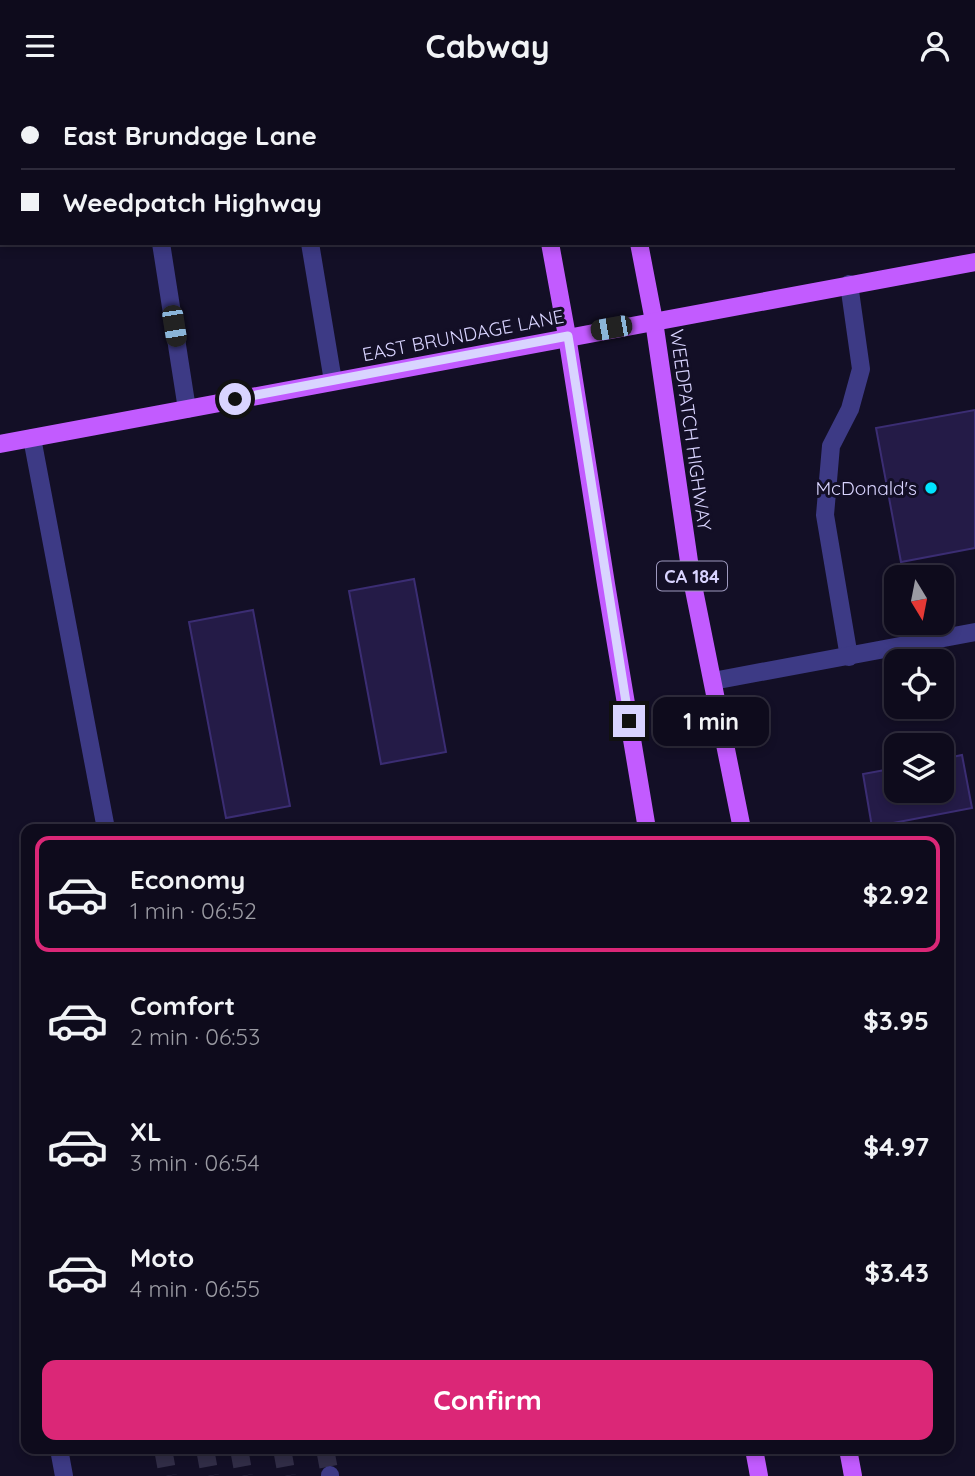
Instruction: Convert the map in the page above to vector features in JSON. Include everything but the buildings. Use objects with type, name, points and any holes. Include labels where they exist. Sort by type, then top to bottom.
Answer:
[{"type":"main road","points":[[550,245],[568,336],[646,824]]},
{"type":"main road","name":"WEEDPATCH HIGHWAY","points":[[639,245],[654,321],[691,575],[741,824]]},
{"type":"main road","name":"EAST BRUNDAGE LANE","points":[[0,444],[975,262]]},
{"type":"main road","points":[[755,1454],[759,1476]]},
{"type":"main road","points":[[849,1454],[853,1476]]},
{"type":"lane","points":[[161,245],[187,409]]},
{"type":"lane","points":[[310,245],[333,381]]},
{"type":"lane","points":[[849,285],[861,369],[850,409],[831,446],[825,515],[849,656]]},
{"type":"lane","points":[[32,438],[105,824]]},
{"type":"lane","points":[[713,681],[975,632]]},
{"type":"lane","points":[[60,1454],[64,1476]]},
{"type":"tunnel","points":[[164,1454],[168,1476]]},
{"type":"tunnel","points":[[206,1454],[210,1476]]},
{"type":"tunnel","points":[[240,1454],[244,1476]]},
{"type":"tunnel","points":[[283,1454],[287,1476]]},
{"type":"tunnel","points":[[326,1454],[330,1475]]},
{"type":"place","name":"McDonald's","points":[[931,488]]},
{"type":"route","points":[[235,399],[568,336],[629,721]]}]
